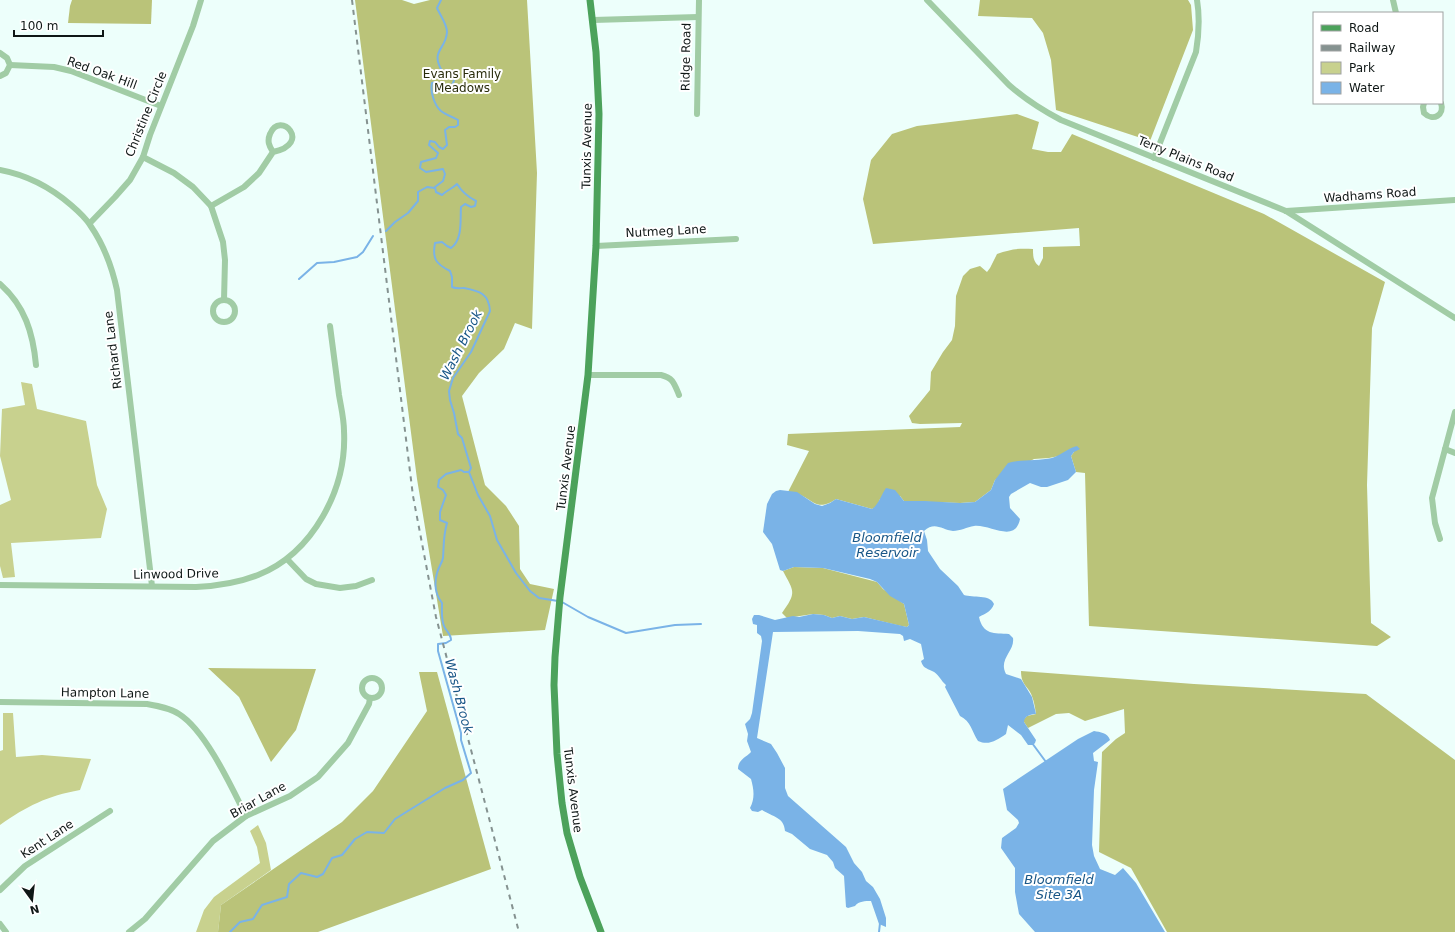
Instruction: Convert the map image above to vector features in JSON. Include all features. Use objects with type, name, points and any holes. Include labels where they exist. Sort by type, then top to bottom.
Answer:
[{"type":"main road","name":"Tunxis Avenue","points":[[590,0],[596,52],[599,114],[596,246],[588,376],[559,605],[554,685],[557,754],[562,803],[572,851],[582,885],[602,932]]},
{"type":"street","name":"Christine Circle","points":[[90,223],[116,198],[130,180],[143,157],[161,106],[193,26],[201,0]]},
{"type":"street","name":"Ridge Road","points":[[697,114],[699,0]]},
{"type":"street","name":"Terry Plains Road","points":[[927,0],[1009,84],[1029,101],[1061,120],[1286,211],[1455,318]]},
{"type":"street","points":[[1154,158],[1196,52],[1199,34],[1199,13],[1197,0]]},
{"type":"street","points":[[1393,0],[1396,12]]},
{"type":"street","points":[[593,20],[698,17]]},
{"type":"street","points":[[0,53],[7,57],[10,65],[7,72],[0,76]]},
{"type":"street","name":"Red Oak Hill","points":[[10,65],[54,68],[71,71],[161,106]]},
{"type":"street","points":[[1424,104],[1424,113],[1433,118],[1441,113],[1441,104]]},
{"type":"street","points":[[211,206],[244,187],[259,173],[273,152],[286,148],[292,141],[290,128],[281,125],[276,127],[271,132],[268,139],[269,146],[273,152]]},
{"type":"street","points":[[143,157],[174,173],[193,187],[211,206],[223,242],[225,260],[224,300]]},
{"type":"street","name":"Richard Lane","points":[[0,170],[29,178],[50,188],[77,210],[90,223],[110,262],[117,290],[152,586]]},
{"type":"street","name":"Wadhams Road","points":[[1286,211],[1455,200]]},
{"type":"street","name":"Nutmeg Lane","points":[[596,246],[736,239]]},
{"type":"street","points":[[0,284],[18,303],[30,327],[36,365]]},
{"type":"street","name":"Linwood Drive","points":[[0,585],[196,587],[222,585],[259,575],[286,559],[313,532],[324,517],[341,473],[344,431],[330,326]]},
{"type":"street","points":[[588,376],[661,375],[669,377],[675,384],[679,395]]},
{"type":"street","points":[[1440,539],[1435,523],[1432,498],[1455,412]]},
{"type":"street","points":[[1445,449],[1455,453]]},
{"type":"street","points":[[286,559],[306,579],[316,584],[340,588],[356,586],[372,580]]},
{"type":"street","name":"Briar Lane","points":[[129,932],[145,919],[213,841],[246,816],[290,796],[318,777],[348,743],[369,704],[370,698]]},
{"type":"street","name":"Hampton Lane","points":[[0,702],[147,704],[164,707],[179,713],[192,725],[206,744],[226,776],[246,816]]},
{"type":"street","name":"Kent Lane","points":[[0,890],[24,866],[110,811]]},
{"type":"street","points":[[0,924],[6,932]]},
{"type":"green space","points":[[72,0],[152,0],[151,24],[68,23]]},
{"type":"green space","name":"Evans Family Meadows","points":[[355,0],[402,0],[414,4],[430,0],[527,0],[537,173],[532,329],[515,323],[504,349],[479,373],[462,396],[485,485],[506,506],[519,526],[520,569],[530,584],[554,589],[545,630],[443,636],[417,479]]},
{"type":"green space","points":[[980,0],[1188,0],[1191,5],[1193,30],[1150,141],[1056,110],[1051,60],[1043,33],[1032,18],[978,16]]},
{"type":"green space","points":[[1017,114],[1039,122],[1032,149],[1048,152],[1061,152],[1072,134],[1264,214],[1385,282],[1372,328],[1367,485],[1371,623],[1391,637],[1377,646],[1089,626],[1085,473],[1076,472],[1071,456],[1074,452],[1072,448],[1059,456],[1034,459],[995,480],[991,490],[975,502],[960,503],[904,501],[900,496],[880,499],[877,506],[872,509],[836,499],[822,505],[817,504],[796,493],[788,492],[809,451],[787,445],[788,434],[960,427],[962,423],[912,423],[909,416],[930,390],[931,372],[952,340],[955,326],[956,296],[963,276],[970,269],[980,266],[987,272],[997,254],[1007,251],[1033,249],[1034,260],[1039,266],[1043,258],[1043,247],[1080,246],[1079,228],[873,244],[863,199],[871,160],[892,134],[917,126]]},
{"type":"green space","points":[[21,382],[32,384],[37,409],[86,421],[97,485],[107,509],[101,538],[11,543],[15,577],[3,578],[0,566],[0,505],[11,500],[0,456],[2,409],[25,405]]},
{"type":"green space","points":[[794,567],[823,568],[877,582],[883,589],[904,604],[909,625],[907,627],[901,626],[864,617],[852,619],[840,616],[832,618],[824,615],[813,614],[787,618],[782,613],[790,601],[792,592],[790,583],[783,571]]},
{"type":"green space","points":[[208,668],[316,669],[296,730],[271,762],[239,697]]},
{"type":"green space","points":[[1021,671],[1194,684],[1366,694],[1455,760],[1455,932],[1167,932],[1131,868],[1099,852],[1102,752],[1125,733],[1124,709],[1085,721],[1069,713],[1056,714],[1028,728],[1024,722],[1024,719],[1027,716],[1036,714],[1030,691],[1023,681]]},
{"type":"green space","points":[[419,672],[437,672],[491,869],[318,932],[218,932],[221,905],[342,822],[373,791],[427,711]]},
{"type":"green space","points":[[3,713],[13,713],[16,757],[42,755],[91,759],[80,790],[57,795],[28,807],[0,825],[0,751],[3,750]]},
{"type":"green space","points":[[258,825],[266,843],[271,870],[221,905],[218,932],[196,932],[204,910],[214,897],[260,863],[257,847],[250,831]]},
{"type":"water","name":"Bloomfield Reservoir","points":[[1077,446],[1080,449],[1074,452],[1071,456],[1076,472],[1068,480],[1047,487],[1041,487],[1030,483],[1011,494],[1009,497],[1010,508],[1020,519],[1017,526],[1013,530],[1007,532],[974,526],[953,531],[935,526],[924,531],[928,551],[940,569],[958,586],[964,595],[989,599],[994,604],[990,611],[979,617],[983,627],[990,632],[1009,634],[1013,638],[1012,647],[1005,659],[1004,669],[1006,674],[1021,679],[1032,697],[1036,714],[1026,717],[1024,722],[1036,740],[1033,745],[1028,745],[1021,735],[1008,725],[1006,734],[996,740],[989,743],[978,741],[967,721],[960,716],[945,687],[946,685],[936,673],[925,668],[923,665],[921,661],[924,659],[921,644],[910,639],[904,641],[903,636],[900,634],[858,631],[773,632],[757,738],[771,744],[777,753],[785,768],[785,788],[788,796],[846,847],[854,863],[862,872],[866,881],[873,887],[880,899],[886,918],[886,927],[879,924],[871,901],[864,901],[855,906],[848,908],[846,907],[844,876],[835,868],[833,862],[827,855],[810,849],[792,834],[785,831],[783,823],[777,818],[762,810],[758,812],[752,811],[750,808],[754,794],[751,779],[738,769],[738,766],[741,761],[751,752],[747,741],[748,734],[745,724],[750,719],[752,713],[762,641],[761,636],[757,633],[757,625],[753,624],[752,619],[754,615],[775,620],[813,614],[824,615],[832,618],[840,616],[852,619],[864,617],[907,627],[909,625],[904,604],[890,596],[877,582],[870,579],[823,568],[794,567],[783,571],[780,570],[772,544],[763,532],[767,504],[772,494],[780,490],[797,492],[815,504],[822,506],[836,499],[872,509],[886,488],[895,490],[904,501],[960,503],[975,502],[991,490],[995,480],[1008,463],[1052,458]]},
{"type":"water","name":"Bloomfield Site 3A","points":[[1094,731],[1106,734],[1110,740],[1093,753],[1094,761],[1098,762],[1094,790],[1092,845],[1094,856],[1100,869],[1115,875],[1123,868],[1136,883],[1165,932],[1035,932],[1019,914],[1015,892],[1015,868],[1001,848],[1002,838],[1016,828],[1019,823],[1018,820],[1007,810],[1003,789],[1078,739]]},
{"type":"waterway","name":"Wash Brook","points":[[230,932],[240,922],[253,919],[262,905],[287,897],[289,884],[301,873],[317,877],[323,874],[332,858],[342,855],[355,839],[367,832],[384,833],[395,819],[445,788],[463,780],[471,773],[438,651],[438,644],[446,643],[451,640],[443,623],[442,603],[435,585],[436,577],[443,558],[444,537],[447,523],[440,520],[440,512],[446,495],[443,490],[438,487],[439,480],[446,474],[461,470],[464,472],[469,472],[471,468],[462,438],[458,434],[449,391],[453,378],[471,352],[490,311],[488,301],[483,294],[470,289],[452,287],[452,277],[450,271],[438,263],[434,253],[435,243],[442,242],[451,248],[455,244],[460,229],[461,207],[465,204],[471,207],[475,206],[476,201],[465,194],[457,184],[442,195],[436,192],[435,187],[443,181],[445,174],[443,169],[426,172],[420,168],[421,162],[436,158],[438,153],[429,145],[430,141],[435,142],[443,149],[447,145],[445,130],[449,127],[455,127],[458,125],[458,120],[441,111],[433,98],[432,83],[436,82],[443,88],[446,88],[451,86],[454,82],[453,74],[442,71],[438,59],[438,54],[444,43],[447,32],[445,23],[437,8],[441,0]]},
{"type":"waterway","points":[[386,231],[395,222],[408,213],[418,201],[418,192],[427,187],[435,188]]},
{"type":"waterway","points":[[299,279],[317,263],[334,262],[357,257],[363,252],[373,236]]},
{"type":"waterway","points":[[469,472],[478,495],[490,516],[497,540],[516,573],[530,591],[539,598],[558,601]]},
{"type":"waterway","points":[[562,602],[588,617],[626,633],[675,625],[701,624]]},
{"type":"waterway","points":[[1032,743],[1046,762]]},
{"type":"waterway","points":[[879,932],[880,923]]},
{"type":"railway","points":[[352,0],[413,496],[436,617],[519,932]]}]
